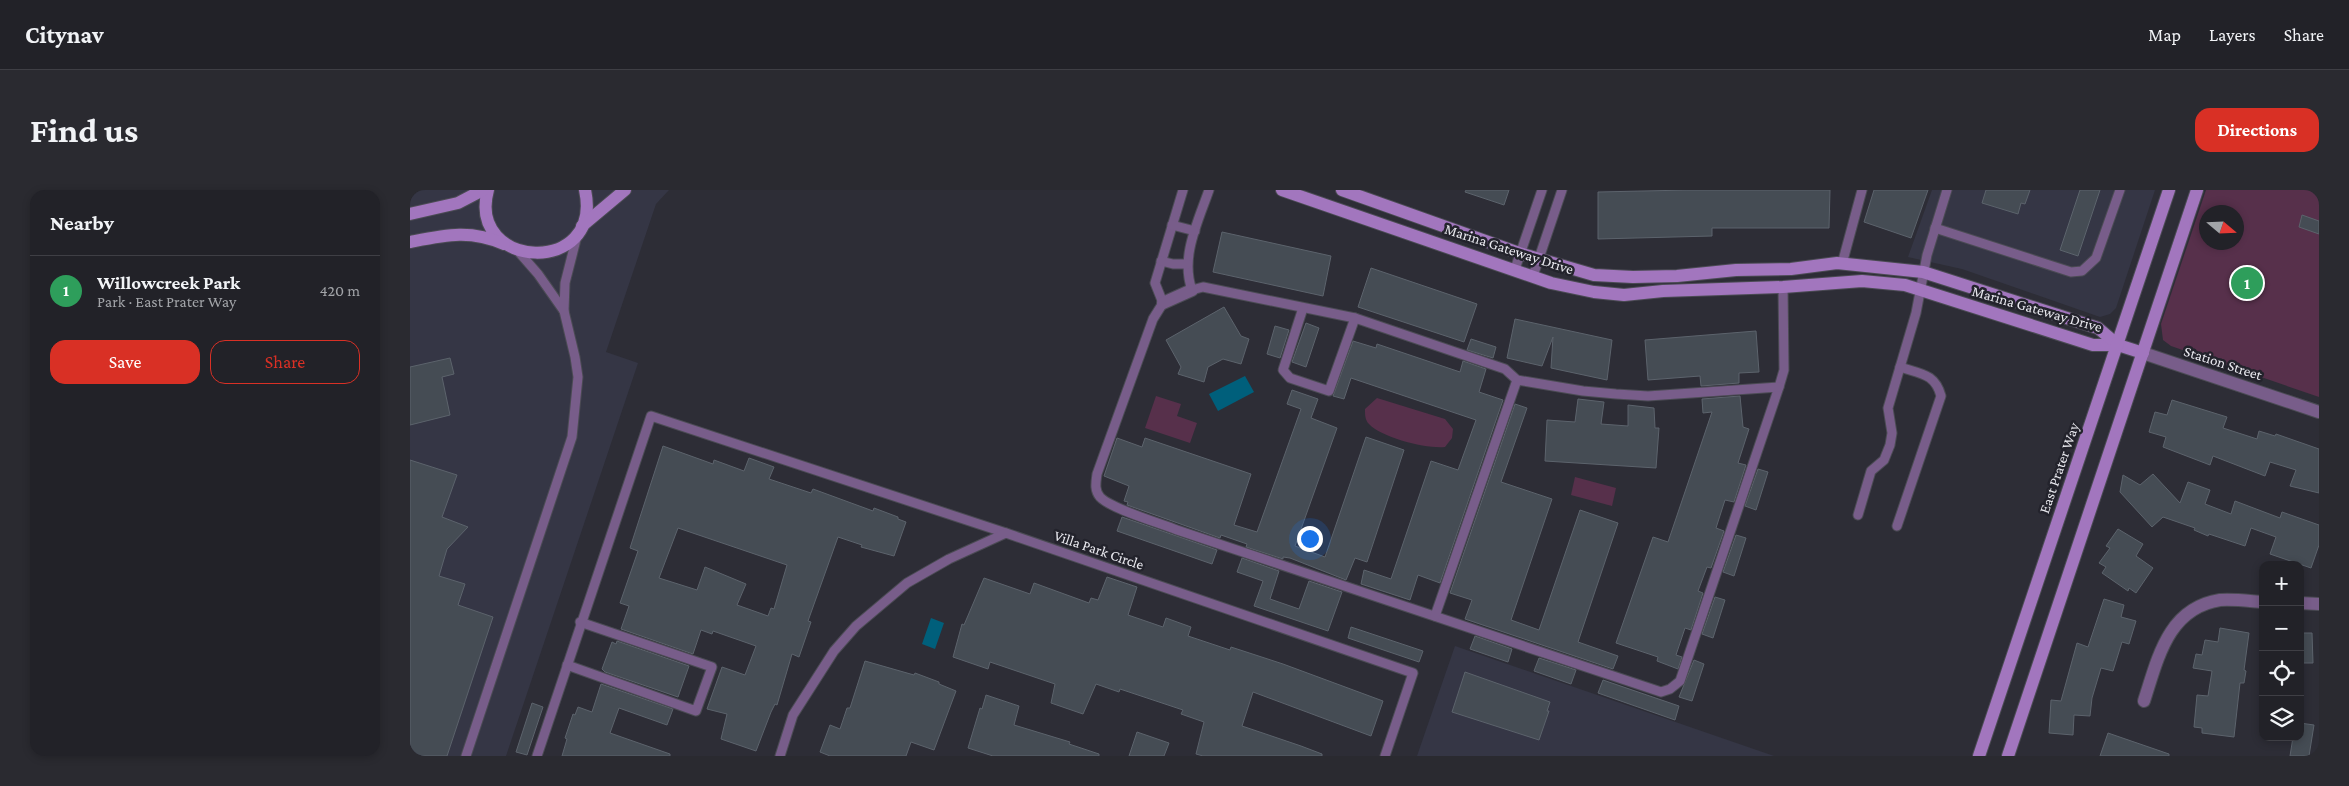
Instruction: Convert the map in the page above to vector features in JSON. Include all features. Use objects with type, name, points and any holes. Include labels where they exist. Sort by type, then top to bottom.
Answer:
[{"type":"street","points":[[410,214],[458,202],[483,190]]},
{"type":"street","points":[[488,190],[486,205],[488,217],[499,238],[513,248]]},
{"type":"street","points":[[580,230],[587,207],[585,190]]},
{"type":"street","points":[[410,242],[464,233],[488,237],[513,248],[536,254],[555,251],[571,240],[625,190]]},
{"type":"street","name":"Marina Gateway Drive","points":[[1282,190],[1551,283],[1594,292],[1624,295],[1662,291],[1783,287],[1862,281],[1905,285],[2093,345],[2118,345]]},
{"type":"street","name":"Marina Gateway Drive","points":[[1342,190],[1520,252],[1594,275],[1633,277],[1842,264],[1923,272],[2098,328],[2118,345]]},
{"type":"street","name":"East Prater Way","points":[[1980,756],[2169,190]]},
{"type":"street","points":[[2008,756],[2196,190]]},
{"type":"street","points":[[1163,303],[1192,290]]},
{"type":"street","name":"Station Street","points":[[2118,345],[2319,412]]},
{"type":"street","points":[[2144,701],[2162,646],[2178,621],[2191,610],[2206,603],[2222,600],[2259,602]]},
{"type":"street","points":[[2304,603],[2319,604]]},
{"type":"lane","points":[[1183,190],[1156,283],[1163,303],[1153,319],[1097,474],[1096,488],[1101,497],[1114,506],[1177,530],[1661,692],[1670,689],[1680,681],[1779,387],[1784,370],[1783,287]]},
{"type":"lane","points":[[1208,190],[1187,264],[1187,278],[1192,290],[1203,287],[1355,318],[1504,370],[1517,380],[1583,392],[1648,396],[1779,387]]},
{"type":"lane","points":[[1515,269],[1542,190]]},
{"type":"lane","points":[[1532,276],[1562,190]]},
{"type":"lane","points":[[1842,264],[1862,190]]},
{"type":"lane","points":[[1858,515],[1871,471],[1884,460],[1890,445],[1892,433],[1888,408],[1922,291],[1923,272],[1934,228],[1947,190]]},
{"type":"lane","points":[[1934,228],[2071,272],[2082,272],[2096,258],[2120,190]]},
{"type":"lane","points":[[1172,224],[1195,231]]},
{"type":"lane","points":[[466,756],[572,437],[578,377],[564,311],[564,283],[580,230]]},
{"type":"lane","points":[[513,248],[538,274],[564,311]]},
{"type":"lane","points":[[1161,261],[1173,264],[1187,264]]},
{"type":"lane","points":[[1304,308],[1283,370],[1290,378],[1329,391],[1355,318]]},
{"type":"lane","points":[[1898,526],[1941,396],[1937,384],[1926,376],[1900,367]]},
{"type":"lane","points":[[1435,616],[1517,380]]},
{"type":"lane","points":[[537,756],[580,622],[651,416],[1006,533]]},
{"type":"lane","points":[[780,756],[796,711],[834,651],[856,626],[907,583],[949,559],[1006,533]]},
{"type":"lane","name":"Villa Park Circle","points":[[1006,533],[1413,673],[1385,756]]},
{"type":"lane","points":[[566,665],[696,712],[712,667],[580,622]]},
{"type":"shaded area","points":[[410,190],[669,190],[656,204],[606,352],[638,363],[506,756],[410,756]]},
{"type":"shaded area","points":[[1932,190],[2155,190],[2116,308],[2110,314],[2100,317],[1962,269],[1908,257]]},
{"type":"shaded area","points":[[2206,190],[2319,190],[2319,397],[2171,346],[2163,340],[2161,324],[2199,211],[2199,250],[2244,250],[2244,205],[2201,205]]},
{"type":"shaded area","points":[[1156,396],[1181,404],[1177,416],[1197,423],[1190,443],[1145,428]]},
{"type":"shaded area","points":[[1377,398],[1445,419],[1453,429],[1452,438],[1445,447],[1437,447],[1405,442],[1384,434],[1369,424],[1366,417],[1365,409]]},
{"type":"shaded area","points":[[1575,477],[1616,488],[1612,506],[1571,495]]},
{"type":"shaded area","points":[[1455,646],[1774,756],[1417,756]]},
{"type":"water","points":[[1245,376],[1254,392],[1218,411],[1209,394]]},
{"type":"water","points":[[931,618],[944,623],[935,649],[922,644]]},
{"type":"building","points":[[1466,190],[1509,190],[1504,205],[1465,192]]},
{"type":"building","points":[[1830,190],[1829,228],[1712,228],[1712,236],[1598,239],[1598,192]]},
{"type":"building","points":[[1874,190],[1928,190],[1911,238],[1864,222]]},
{"type":"building","points":[[1986,190],[2030,190],[2025,204],[2021,203],[2018,214],[1982,203]]},
{"type":"building","points":[[2080,190],[2100,190],[2078,256],[2060,250]]},
{"type":"building","points":[[2302,215],[2319,221],[2319,234],[2299,227]]},
{"type":"building","points":[[1222,232],[1331,256],[1323,296],[1213,272]]},
{"type":"building","points":[[1371,268],[1477,304],[1464,342],[1358,307]]},
{"type":"building","points":[[1224,307],[1241,336],[1249,339],[1241,364],[1223,359],[1208,367],[1204,382],[1178,374],[1181,367],[1166,340]]},
{"type":"building","points":[[1515,319],[1612,340],[1607,380],[1551,368],[1553,337],[1542,366],[1507,358]]},
{"type":"building","points":[[1306,323],[1319,328],[1306,367],[1292,362]]},
{"type":"building","points":[[1275,326],[1289,330],[1280,358],[1267,354]]},
{"type":"building","points":[[1756,331],[1759,372],[1739,373],[1739,383],[1701,386],[1700,376],[1648,380],[1645,340]]},
{"type":"building","points":[[1471,339],[1496,347],[1493,358],[1467,350]]},
{"type":"building","points":[[1353,341],[1376,348],[1377,344],[1460,372],[1463,361],[1486,369],[1479,392],[1503,400],[1440,583],[1418,575],[1410,600],[1361,584],[1364,570],[1391,579],[1431,461],[1458,470],[1476,420],[1351,378],[1344,399],[1333,396]]},
{"type":"building","points":[[450,358],[454,374],[442,377],[450,415],[410,425],[410,367]]},
{"type":"building","points":[[1292,390],[1318,399],[1311,418],[1337,428],[1295,546],[1325,557],[1366,437],[1404,450],[1367,562],[1355,558],[1346,580],[1290,558],[1283,557],[1283,559],[1246,547],[1247,544],[1221,535],[1220,538],[1127,505],[1128,502],[1124,501],[1129,486],[1104,476],[1117,438],[1142,447],[1145,438],[1251,474],[1234,525],[1257,532],[1301,409],[1287,404]]},
{"type":"building","points":[[1740,396],[1743,427],[1749,429],[1738,463],[1746,465],[1734,502],[1725,500],[1716,528],[1724,531],[1711,568],[1707,567],[1698,591],[1703,593],[1691,630],[1685,628],[1676,655],[1682,657],[1678,669],[1657,661],[1658,657],[1616,643],[1653,537],[1668,542],[1712,412],[1703,413],[1702,399]]},
{"type":"building","points":[[1578,399],[1604,402],[1601,424],[1628,426],[1628,405],[1654,408],[1655,428],[1659,428],[1656,468],[1545,461],[1547,420],[1575,422]]},
{"type":"building","points":[[2172,400],[2227,417],[2223,428],[2257,439],[2259,431],[2275,436],[2276,434],[2319,449],[2319,493],[2290,486],[2296,470],[2270,462],[2265,476],[2213,456],[2210,465],[2163,447],[2166,437],[2149,432],[2155,412],[2167,415]]},
{"type":"building","points":[[1515,404],[1527,408],[1501,482],[1552,499],[1511,620],[1539,630],[1580,510],[1618,523],[1578,642],[1618,656],[1613,669],[1465,619],[1472,600],[1450,593]]},
{"type":"building","points":[[663,446],[713,464],[714,460],[744,471],[749,458],[774,467],[769,479],[811,493],[813,489],[873,511],[874,508],[906,522],[894,556],[861,547],[862,545],[838,537],[808,621],[811,622],[799,657],[792,654],[777,705],[775,704],[771,712],[756,751],[721,739],[727,714],[707,709],[722,667],[745,675],[756,646],[713,631],[712,634],[701,630],[693,654],[621,629],[629,606],[620,603],[638,551],[630,548]],"holes":[[[678,528],[787,565],[774,609],[771,608],[768,616],[737,605],[746,584],[705,567],[697,590],[659,578]]]},
{"type":"building","points":[[410,460],[457,475],[442,517],[468,527],[447,549],[439,576],[465,584],[458,605],[493,617],[447,756],[410,756]]},
{"type":"building","points":[[1758,469],[1768,472],[1756,510],[1745,506]]},
{"type":"building","points":[[2153,474],[2180,503],[2188,482],[2210,490],[2205,504],[2231,514],[2235,501],[2280,518],[2282,512],[2319,525],[2319,545],[2311,568],[2304,566],[2304,561],[2290,561],[2270,554],[2276,537],[2251,528],[2245,546],[2209,534],[2208,536],[2194,530],[2195,528],[2163,517],[2152,527],[2120,492],[2123,475],[2140,485]]},
{"type":"building","points":[[1122,517],[1217,550],[1212,564],[1117,531]]},
{"type":"building","points":[[2118,529],[2143,544],[2136,556],[2153,568],[2136,593],[2129,588],[2128,591],[2102,573],[2106,567],[2099,563],[2110,548],[2106,546]]},
{"type":"building","points":[[1736,535],[1746,538],[1734,576],[1723,572]]},
{"type":"building","points":[[1242,558],[1279,571],[1270,599],[1299,609],[1309,581],[1342,592],[1328,631],[1254,606],[1263,581],[1237,572]]},
{"type":"building","points":[[1107,577],[1137,587],[1128,615],[1163,627],[1166,618],[1191,627],[1188,636],[1230,650],[1231,647],[1283,664],[1383,701],[1371,736],[1253,692],[1242,726],[1301,746],[1322,754],[1322,756],[1203,756],[1196,754],[1204,722],[1181,714],[1183,710],[1120,689],[1119,692],[1096,684],[1083,714],[1051,703],[1055,684],[990,662],[988,669],[953,657],[962,624],[964,625],[984,578],[1030,594],[1034,583],[1089,603],[1091,598],[1098,600]]},
{"type":"building","points":[[1715,597],[1725,600],[1713,638],[1702,634]]},
{"type":"building","points":[[2104,599],[2124,605],[2121,617],[2136,621],[2129,644],[2122,642],[2113,671],[2101,668],[2092,698],[2090,716],[2074,715],[2073,735],[2049,733],[2051,700],[2061,701],[2077,643],[2088,647]]},
{"type":"building","points":[[1351,627],[1423,651],[1419,662],[1348,638]]},
{"type":"building","points":[[2220,628],[2249,633],[2244,670],[2246,671],[2244,683],[2240,683],[2234,737],[2202,733],[2202,728],[2194,727],[2197,695],[2208,696],[2212,671],[2193,668],[2196,654],[2202,655],[2205,640],[2218,642]]},
{"type":"building","points":[[2304,633],[2312,633],[2313,663],[2304,663]]},
{"type":"building","points":[[1475,636],[1512,649],[1508,662],[1470,649]]},
{"type":"building","points":[[617,641],[689,666],[678,697],[605,672],[602,669],[612,642],[616,644]]},
{"type":"building","points":[[1539,658],[1576,670],[1571,684],[1534,671]]},
{"type":"building","points":[[1694,660],[1704,664],[1692,701],[1679,697]]},
{"type":"building","points":[[865,661],[914,675],[915,673],[956,691],[934,750],[911,742],[906,756],[830,756],[820,752],[830,725],[840,729],[847,708],[850,708]]},
{"type":"building","points":[[1465,672],[1550,702],[1547,711],[1549,711],[1539,740],[1452,712]]},
{"type":"building","points":[[1603,680],[1679,706],[1675,720],[1598,693]]},
{"type":"building","points":[[601,684],[673,709],[667,725],[619,708],[610,733],[670,754],[670,756],[562,756],[567,739],[565,738],[573,714],[575,715],[578,707],[592,712]]},
{"type":"building","points":[[986,695],[1019,706],[1014,725],[1070,742],[1069,744],[1099,754],[1099,756],[993,756],[968,748],[980,708],[982,709]]},
{"type":"building","points":[[532,703],[543,707],[527,755],[516,752]]},
{"type":"building","points":[[2304,724],[2314,725],[2309,756],[2290,756],[2292,741],[2304,741]]},
{"type":"building","points":[[1137,732],[1169,743],[1164,756],[1129,756]]},
{"type":"building","points":[[2108,733],[2169,754],[2169,756],[2100,756]]},
{"type":"place","name":"Willowcreek Park","points":[[2247,283]]}]
